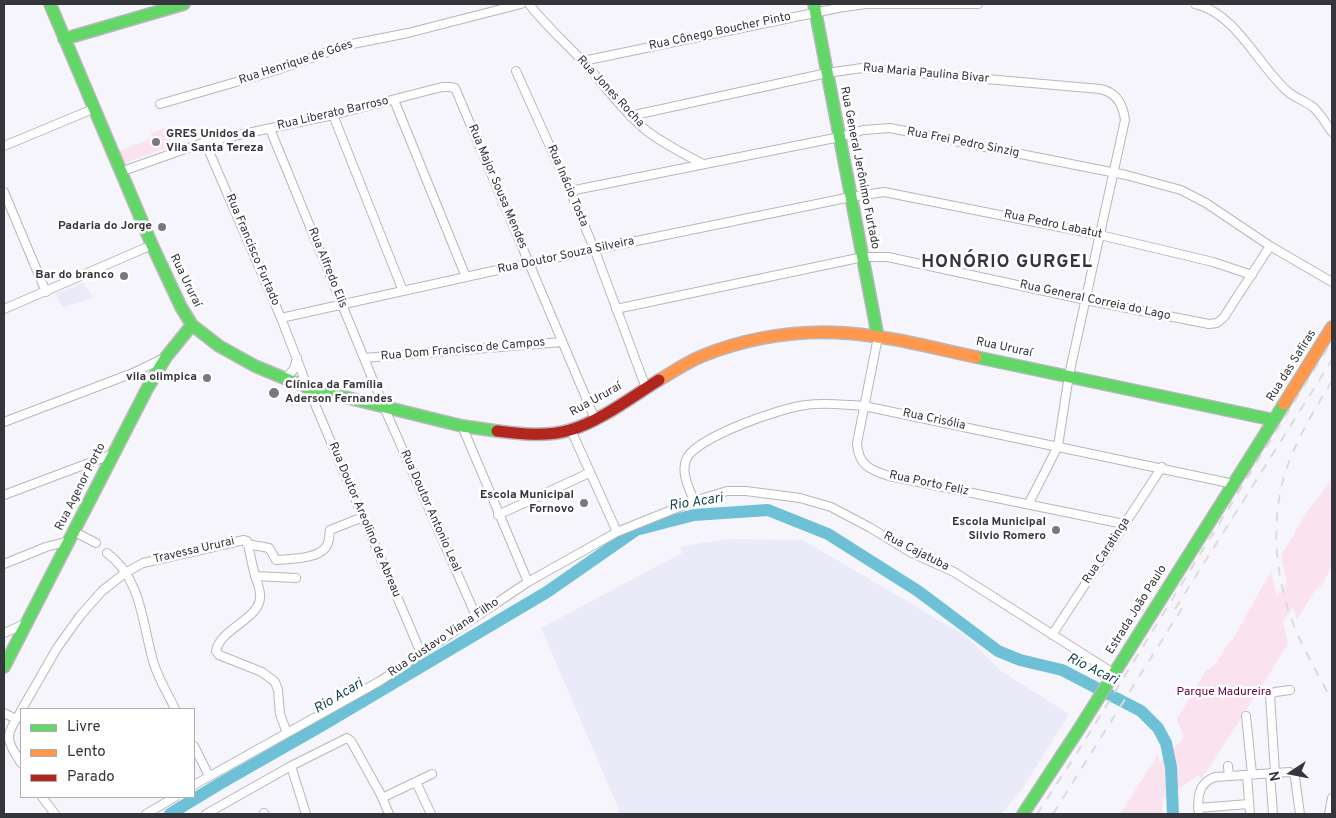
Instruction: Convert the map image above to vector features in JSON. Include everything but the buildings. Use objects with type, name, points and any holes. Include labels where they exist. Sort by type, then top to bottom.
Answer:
[{"type":"street","name":"Rua Ururaí","points":[[50,4],[152,245],[192,325],[219,346],[255,366],[308,388],[462,426],[538,434],[571,430],[595,419],[701,356],[746,342],[770,337],[815,332],[878,337],[1070,375],[1274,420]]},
{"type":"street","points":[[64,39],[184,4]]},
{"type":"street","name":"Rua Henrique de Góes","points":[[160,104],[274,71],[347,45],[408,33],[521,4]]},
{"type":"street","name":"Rua Jones Rocha","points":[[529,4],[546,25],[583,61],[630,116],[662,142],[703,164]]},
{"type":"street","name":"Rua Cônego Boucher Pinto","points":[[583,61],[814,8],[865,4],[978,4]]},
{"type":"street","points":[[1195,4],[1215,12],[1230,24],[1281,84],[1294,96],[1313,107],[1332,132]]},
{"type":"street","name":"Rua General Jerônimo Furtado","points":[[814,8],[878,337]]},
{"type":"street","name":"Rua Maria Paulina Bivar","points":[[630,116],[827,73],[862,68],[1100,89],[1107,90],[1119,100],[1124,113],[1125,120],[1114,173]]},
{"type":"street","name":"Rua Inácio Tosta","points":[[516,71],[570,191],[646,388]]},
{"type":"street","name":"Rua Liberato Barroso","points":[[120,172],[205,142],[333,115],[446,86],[454,88],[457,92]]},
{"type":"street","name":"Rua Major Sousa Mendes","points":[[457,92],[595,419]]},
{"type":"street","points":[[394,100],[466,277]]},
{"type":"street","points":[[4,146],[93,109]]},
{"type":"street","points":[[333,115],[403,291]]},
{"type":"street","name":"Rua Frei Pedro Sinzig","points":[[570,191],[840,137],[863,130],[890,128],[1114,173],[1181,190],[1206,203],[1270,246],[1332,282]]},
{"type":"street","name":"Rua Alfredo Elis","points":[[270,129],[384,407]]},
{"type":"street","name":"Rua Francisco Furtado","points":[[205,142],[281,318],[308,388]]},
{"type":"street","points":[[1029,503],[1058,446],[1070,375],[1114,173]]},
{"type":"street","points":[[4,192],[46,292]]},
{"type":"street","name":"Rua Pedro Labatut","points":[[851,197],[884,192],[902,194],[1100,235],[1213,262],[1252,275]]},
{"type":"street","name":"Rua Doutor Souza Silveira","points":[[281,318],[466,277],[851,197]]},
{"type":"street","points":[[4,309],[152,245]]},
{"type":"street","name":"Rua General Correia do Lago","points":[[616,309],[863,258],[898,258],[1086,300],[1202,323],[1217,323],[1231,309],[1270,246]]},
{"type":"street","name":"Rua Agenor Porto","points":[[4,667],[113,454],[166,357],[192,325]]},
{"type":"street","name":"Rua das Safiras","points":[[1274,420],[1332,327]]},
{"type":"street","name":"Rua Porto Feliz","points":[[878,337],[856,443],[858,456],[862,462],[889,476],[1029,503],[1124,524]]},
{"type":"street","name":"Rua Dom Francisco de Campos","points":[[364,358],[562,342]]},
{"type":"street","points":[[4,422],[133,373],[166,357]]},
{"type":"street","points":[[285,379],[294,369],[297,358]]},
{"type":"street","name":"Rua Doutor Areolino de Abreau","points":[[308,388],[421,653]]},
{"type":"street","name":"Rua Crisólia","points":[[694,501],[686,477],[686,459],[695,448],[748,423],[804,405],[826,404],[864,406],[1234,484]]},
{"type":"street","name":"Rua Doutor Antonio Leal","points":[[384,407],[476,616]]},
{"type":"street","name":"Estrada João Paulo","points":[[1023,814],[1274,420]]},
{"type":"street","points":[[462,426],[498,515],[528,582]]},
{"type":"street","points":[[571,430],[617,532]]},
{"type":"street","points":[[4,495],[113,454]]},
{"type":"street","name":"Rua Caratinga","points":[[1052,635],[1162,468]]},
{"type":"street","points":[[498,515],[589,473]]},
{"type":"street","name":"Rua Cajatuba","points":[[670,511],[694,501],[727,492],[746,491],[800,498],[831,507],[912,553],[954,572],[1112,676]]},
{"type":"street","name":"Rua Gustavo Viana Filho","points":[[195,785],[380,681],[528,582],[617,532],[643,520],[670,511]]},
{"type":"street","points":[[248,544],[269,548],[276,560],[306,557],[324,550],[328,542],[330,530],[363,517]]},
{"type":"street","points":[[4,564],[71,536],[96,544]]},
{"type":"street","name":"Travessa Ururai","points":[[23,708],[56,648],[89,605],[102,591],[125,573],[137,565],[246,540],[260,595],[257,608],[224,636],[216,651],[219,655],[262,672],[275,682],[278,690],[280,714],[287,733]]},
{"type":"street","points":[[107,553],[125,573],[139,598],[157,673],[175,708]]},
{"type":"street","points":[[256,576],[296,578]]},
{"type":"street","points":[[4,633],[28,623]]},
{"type":"street","points":[[1274,814],[1270,695],[1275,692],[1290,690]]},
{"type":"street","points":[[4,713],[16,719]]},
{"type":"street","name":"Travessa Ururai","points":[[20,713],[8,741],[20,761]]},
{"type":"street","points":[[1246,716],[1250,814]]},
{"type":"street","points":[[206,814],[291,766],[344,739],[351,741],[389,814]]},
{"type":"street","points":[[195,748],[209,776]]},
{"type":"street","points":[[291,766],[306,814]]},
{"type":"street","points":[[1228,766],[1229,776]]},
{"type":"street","points":[[1249,804],[1198,811],[1198,794],[1205,782],[1215,777],[1290,772],[1294,774],[1300,814]]},
{"type":"street","points":[[382,798],[432,774]]},
{"type":"street","points":[[416,782],[431,814]]},
{"type":"street","points":[[43,798],[55,814]]},
{"type":"street","points":[[146,814],[173,798]]},
{"type":"street","points":[[1330,814],[1332,798]]},
{"type":"shaded area","points":[[83,283],[94,298],[63,307],[55,294]]},
{"type":"shaded area","points":[[726,539],[803,540],[966,636],[1001,671],[1069,714],[1021,791],[1001,814],[621,814],[541,628],[682,553],[680,547]]},
{"type":"green space","name":"GRES Unidos da Vila Santa Tereza","points":[[165,128],[172,146],[125,163],[119,151],[152,138],[151,133]]},
{"type":"green space","name":"Parque Madureira","points":[[1332,479],[1332,567],[1321,586],[1315,590],[1297,620],[1293,607],[1283,622],[1287,646],[1201,779],[1199,775],[1162,800],[1163,814],[1120,814],[1158,755],[1160,762],[1184,738],[1177,719],[1206,671],[1214,666],[1233,639],[1271,571],[1277,597],[1287,582],[1281,555],[1309,509]]},
{"type":"waterway","name":"Rio Acari","points":[[170,814],[547,592],[636,530],[694,515],[768,510],[828,534],[918,591],[998,651],[1020,660],[1062,670],[1141,711],[1158,728],[1166,743],[1171,767],[1173,814]]},
{"type":"railway","points":[[1037,814],[1077,753],[1332,341]]},
{"type":"railway","points":[[1175,609],[1332,360]]},
{"type":"railway","points":[[1332,381],[1303,430],[1289,462],[1279,502],[1276,544],[1278,566],[1287,607],[1307,655],[1332,701]]},
{"type":"railway","points":[[1053,814],[1184,605]]},
{"type":"traffic: fast","points":[[50,4],[152,245],[181,307],[192,325],[219,346],[255,366],[308,388],[462,426],[497,431]]},
{"type":"traffic: fast","points":[[64,39],[184,4]]},
{"type":"traffic: fast","points":[[814,4],[878,337]]},
{"type":"traffic: fast","points":[[4,667],[147,389],[166,357],[192,325]]},
{"type":"traffic: fast","points":[[976,357],[1274,420]]},
{"type":"traffic: fast","points":[[1023,814],[1079,729],[1284,404]]},
{"type":"traffic: slow","points":[[1284,404],[1332,327]]},
{"type":"traffic: slow","points":[[659,380],[691,361],[719,350],[754,340],[791,334],[827,332],[878,337],[976,357]]},
{"type":"traffic: jam","points":[[497,431],[543,434],[570,430],[604,415],[659,380]]},
{"type":"place","name":"GRES Unidos da Vila Santa Tereza","points":[[156,142]]},
{"type":"place","name":"Padaria do Jorge","points":[[162,227]]},
{"type":"place","name":"Bar do branco","points":[[124,276]]},
{"type":"place","name":"vila olimpica","points":[[207,378]]},
{"type":"place","name":"Clínica da Família Aderson Fernandes","points":[[274,393]]},
{"type":"place","name":"Escola Municipal Fornovo","points":[[584,503]]},
{"type":"place","name":"Escola Municipal Silvio Romero","points":[[1056,530]]},
{"type":"district","name":"HONÓRIO GURGEL","points":[[1007,263]]}]
